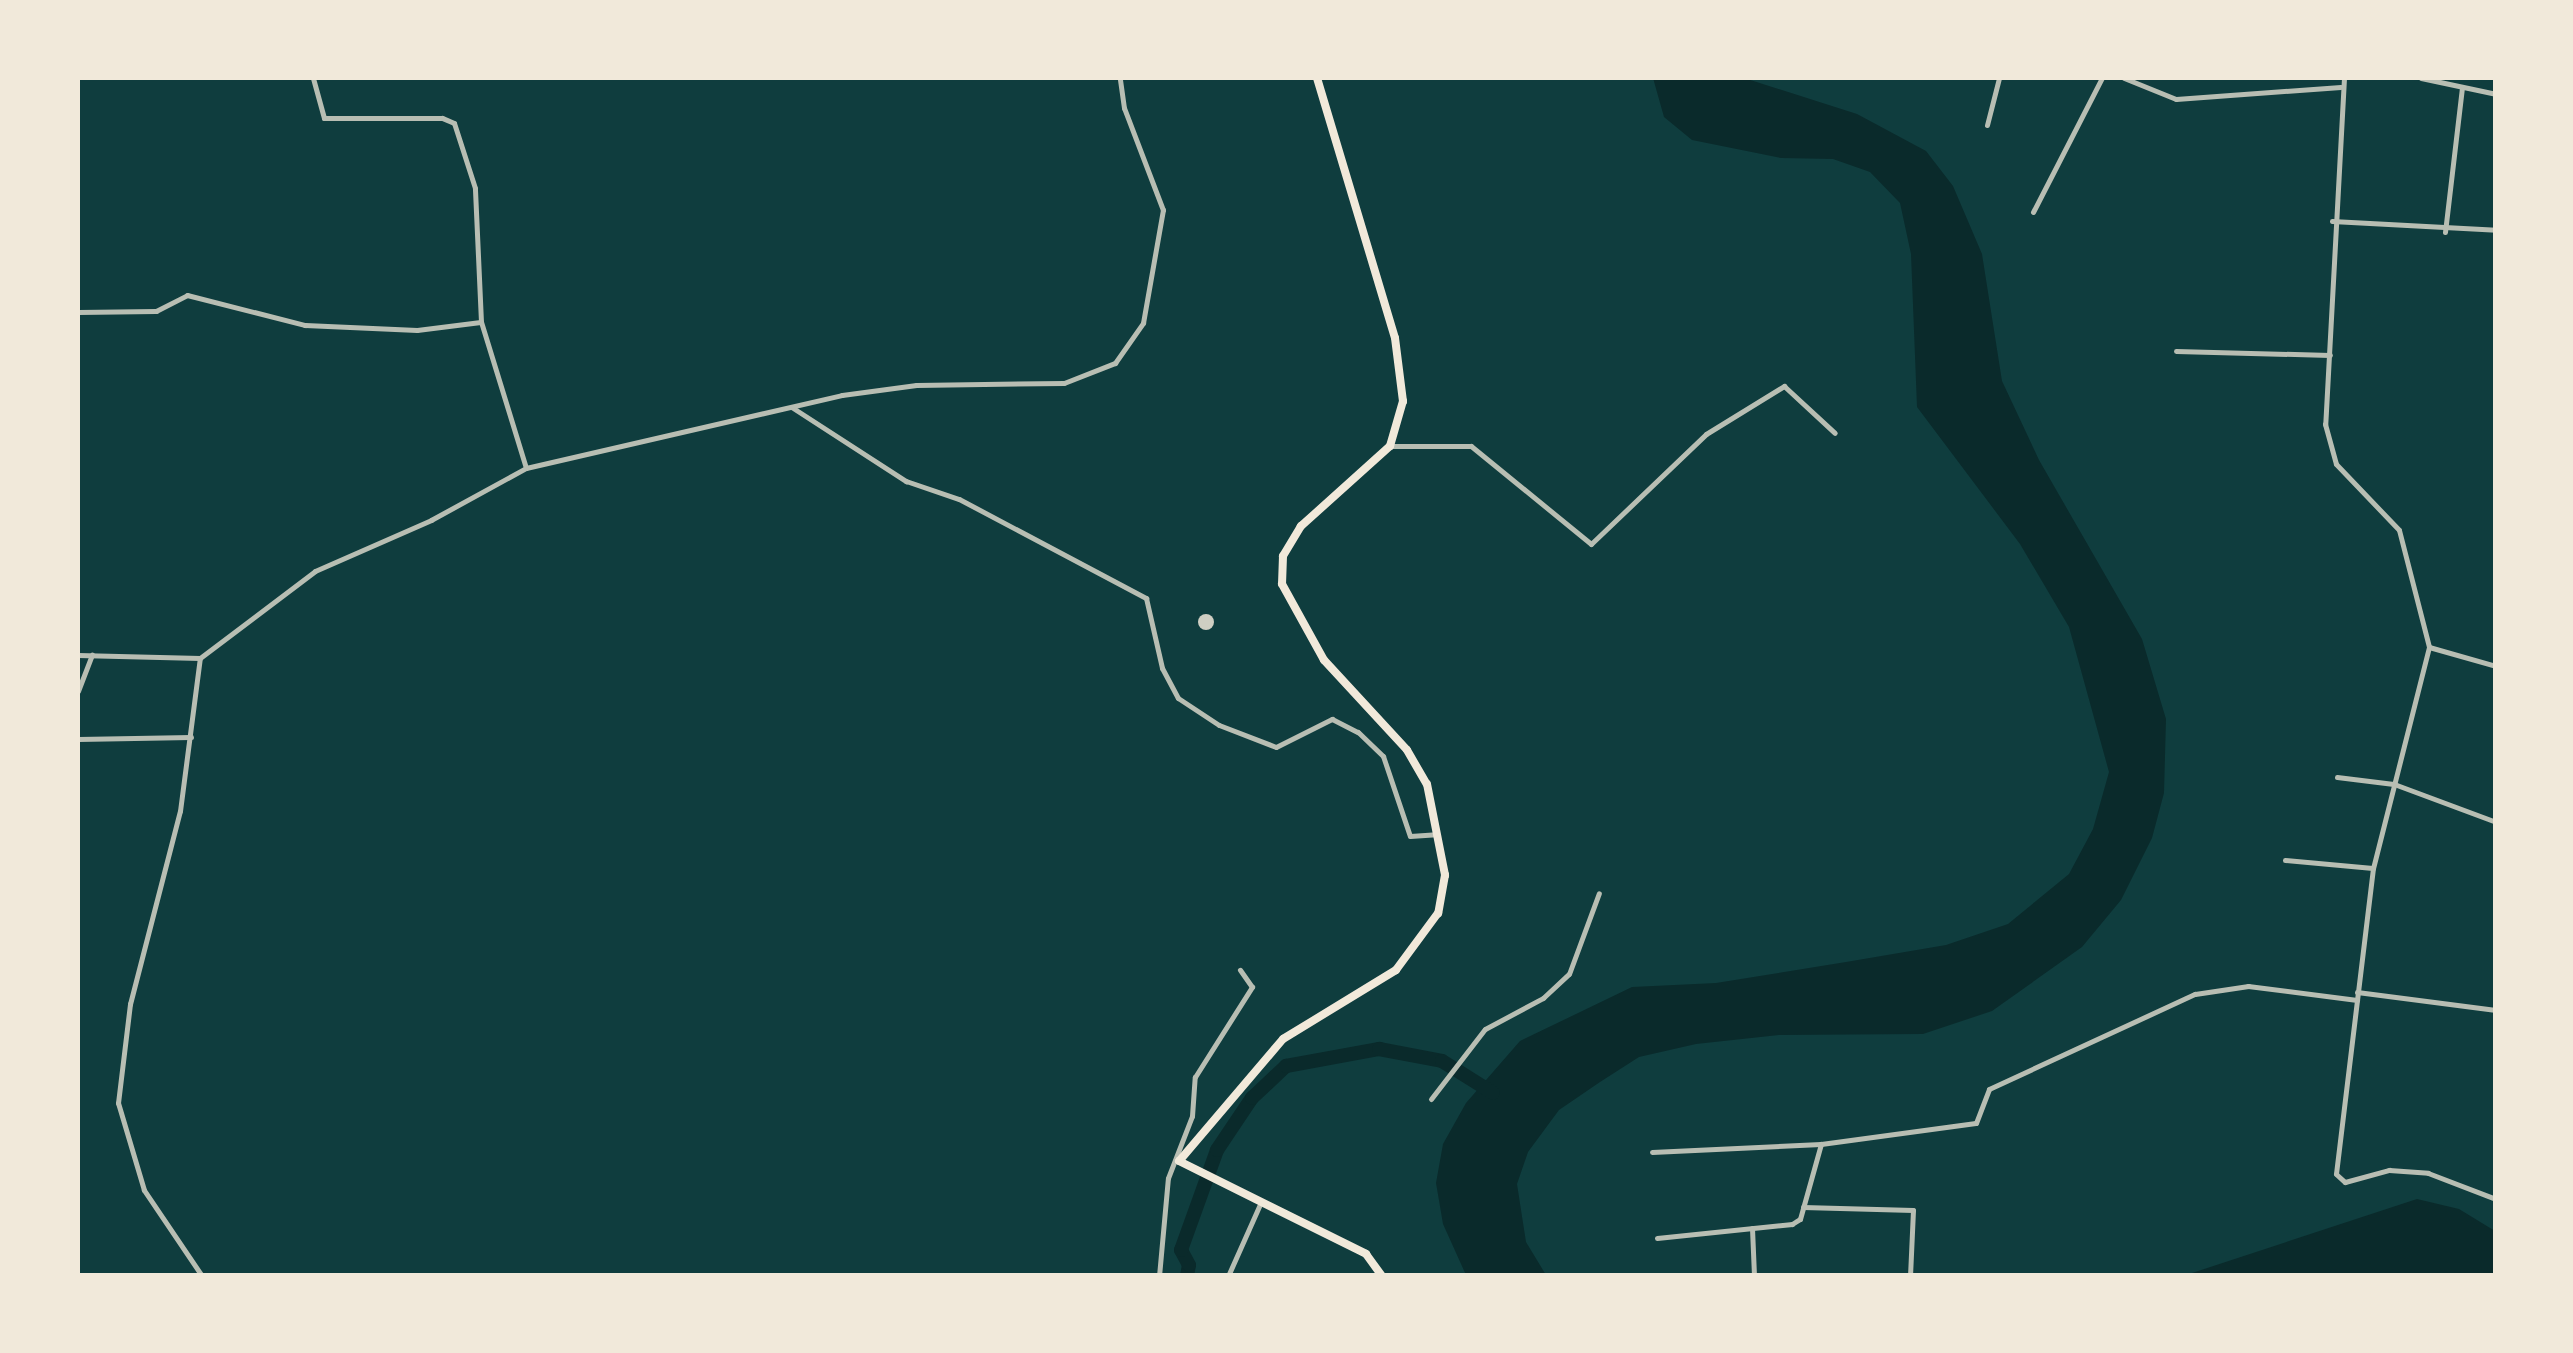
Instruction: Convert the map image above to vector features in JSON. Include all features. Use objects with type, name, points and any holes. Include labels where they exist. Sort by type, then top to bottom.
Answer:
[{"type":"main road","points":[[1318,78],[1396,338],[1404,401],[1390,446],[1301,526],[1283,556],[1282,584],[1294,616],[1324,660],[1407,750],[1427,784],[1445,875],[1429,929],[1396,970],[1283,1040],[1179,1161],[1366,1254],[1382,1276]]},
{"type":"street","points":[[313,78],[324,118],[442,118],[454,123],[476,188],[481,322],[526,468]]},
{"type":"street","points":[[78,655],[200,658],[315,571],[432,520],[526,468],[791,407],[916,385],[1064,383],[1115,363],[1143,323],[1163,210],[1124,108],[1120,78]]},
{"type":"street","points":[[1988,126],[2000,78]]},
{"type":"street","points":[[2034,212],[2102,78]]},
{"type":"street","points":[[2124,78],[2176,99],[2341,86]]},
{"type":"street","points":[[2344,78],[2332,221],[2325,424],[2336,464],[2399,530],[2429,647],[2374,868],[2336,1174],[2345,1182],[2388,1170],[2428,1172],[2496,1198]]},
{"type":"street","points":[[2422,78],[2496,94]]},
{"type":"street","points":[[2445,232],[2462,88]]},
{"type":"street","points":[[2332,221],[2445,232],[2496,230]]},
{"type":"street","points":[[78,312],[156,311],[187,295],[304,325],[417,330],[481,322]]},
{"type":"street","points":[[2176,351],[2330,355]]},
{"type":"street","points":[[1390,446],[1471,446],[1591,544],[1706,434],[1784,386],[1836,433]]},
{"type":"street","points":[[791,407],[906,480],[993,515],[1146,598],[1162,668],[1178,698],[1219,725],[1276,747],[1332,719],[1358,732],[1384,756],[1410,836],[1439,833]]},
{"type":"street","points":[[2429,647],[2496,666]]},
{"type":"street","points":[[78,692],[92,655]]},
{"type":"street","points":[[200,658],[180,811],[130,1004],[118,1103],[144,1190],[202,1276]]},
{"type":"street","points":[[78,739],[191,737]]},
{"type":"street","points":[[2336,777],[2394,784],[2496,822]]},
{"type":"street","points":[[2285,860],[2374,868]]},
{"type":"street","points":[[1430,1099],[1472,1044],[1498,1018],[1543,998],[1569,974],[1599,893]]},
{"type":"street","points":[[1159,1276],[1168,1178],[1179,1161],[1175,1152],[1192,1116],[1194,1077],[1205,1052],[1252,987],[1240,970]]},
{"type":"street","points":[[1652,1152],[1821,1144],[1976,1123],[1989,1089],[2195,994],[2248,986],[2496,1010]]},
{"type":"street","points":[[1657,1238],[1792,1224],[1803,1206],[1821,1144]]},
{"type":"street","points":[[1228,1276],[1262,1202]]},
{"type":"street","points":[[1803,1206],[1912,1210],[1910,1276]]},
{"type":"street","points":[[1752,1228],[1754,1276]]},
{"type":"water","points":[[1653,78],[1744,78],[1857,114],[1926,151],[1953,186],[1982,254],[2002,381],[2039,460],[2142,639],[2166,719],[2164,793],[2152,838],[2121,900],[2082,947],[1992,1011],[1923,1034],[1779,1035],[1696,1044],[1639,1057],[1559,1110],[1528,1152],[1517,1184],[1526,1242],[1546,1275],[1466,1275],[1443,1224],[1436,1183],[1443,1144],[1466,1103],[1520,1041],[1632,987],[1716,983],[1846,962],[1946,945],[2008,924],[2069,874],[2093,829],[2109,772],[2069,627],[2020,544],[1917,407],[1911,254],[1900,203],[1870,172],[1833,159],[1781,158],[1692,140],[1664,117]]},
{"type":"water","points":[[2417,1199],[2459,1209],[2495,1231],[2495,1275],[2186,1275]]},
{"type":"building","points":[[1206,614],[1214,622],[1206,630],[1198,622]]},
{"type":"waterway","points":[[1187,1276],[1189,1265],[1181,1250],[1217,1150],[1252,1098],[1286,1066],[1379,1049],[1442,1061],[1493,1093]]}]
